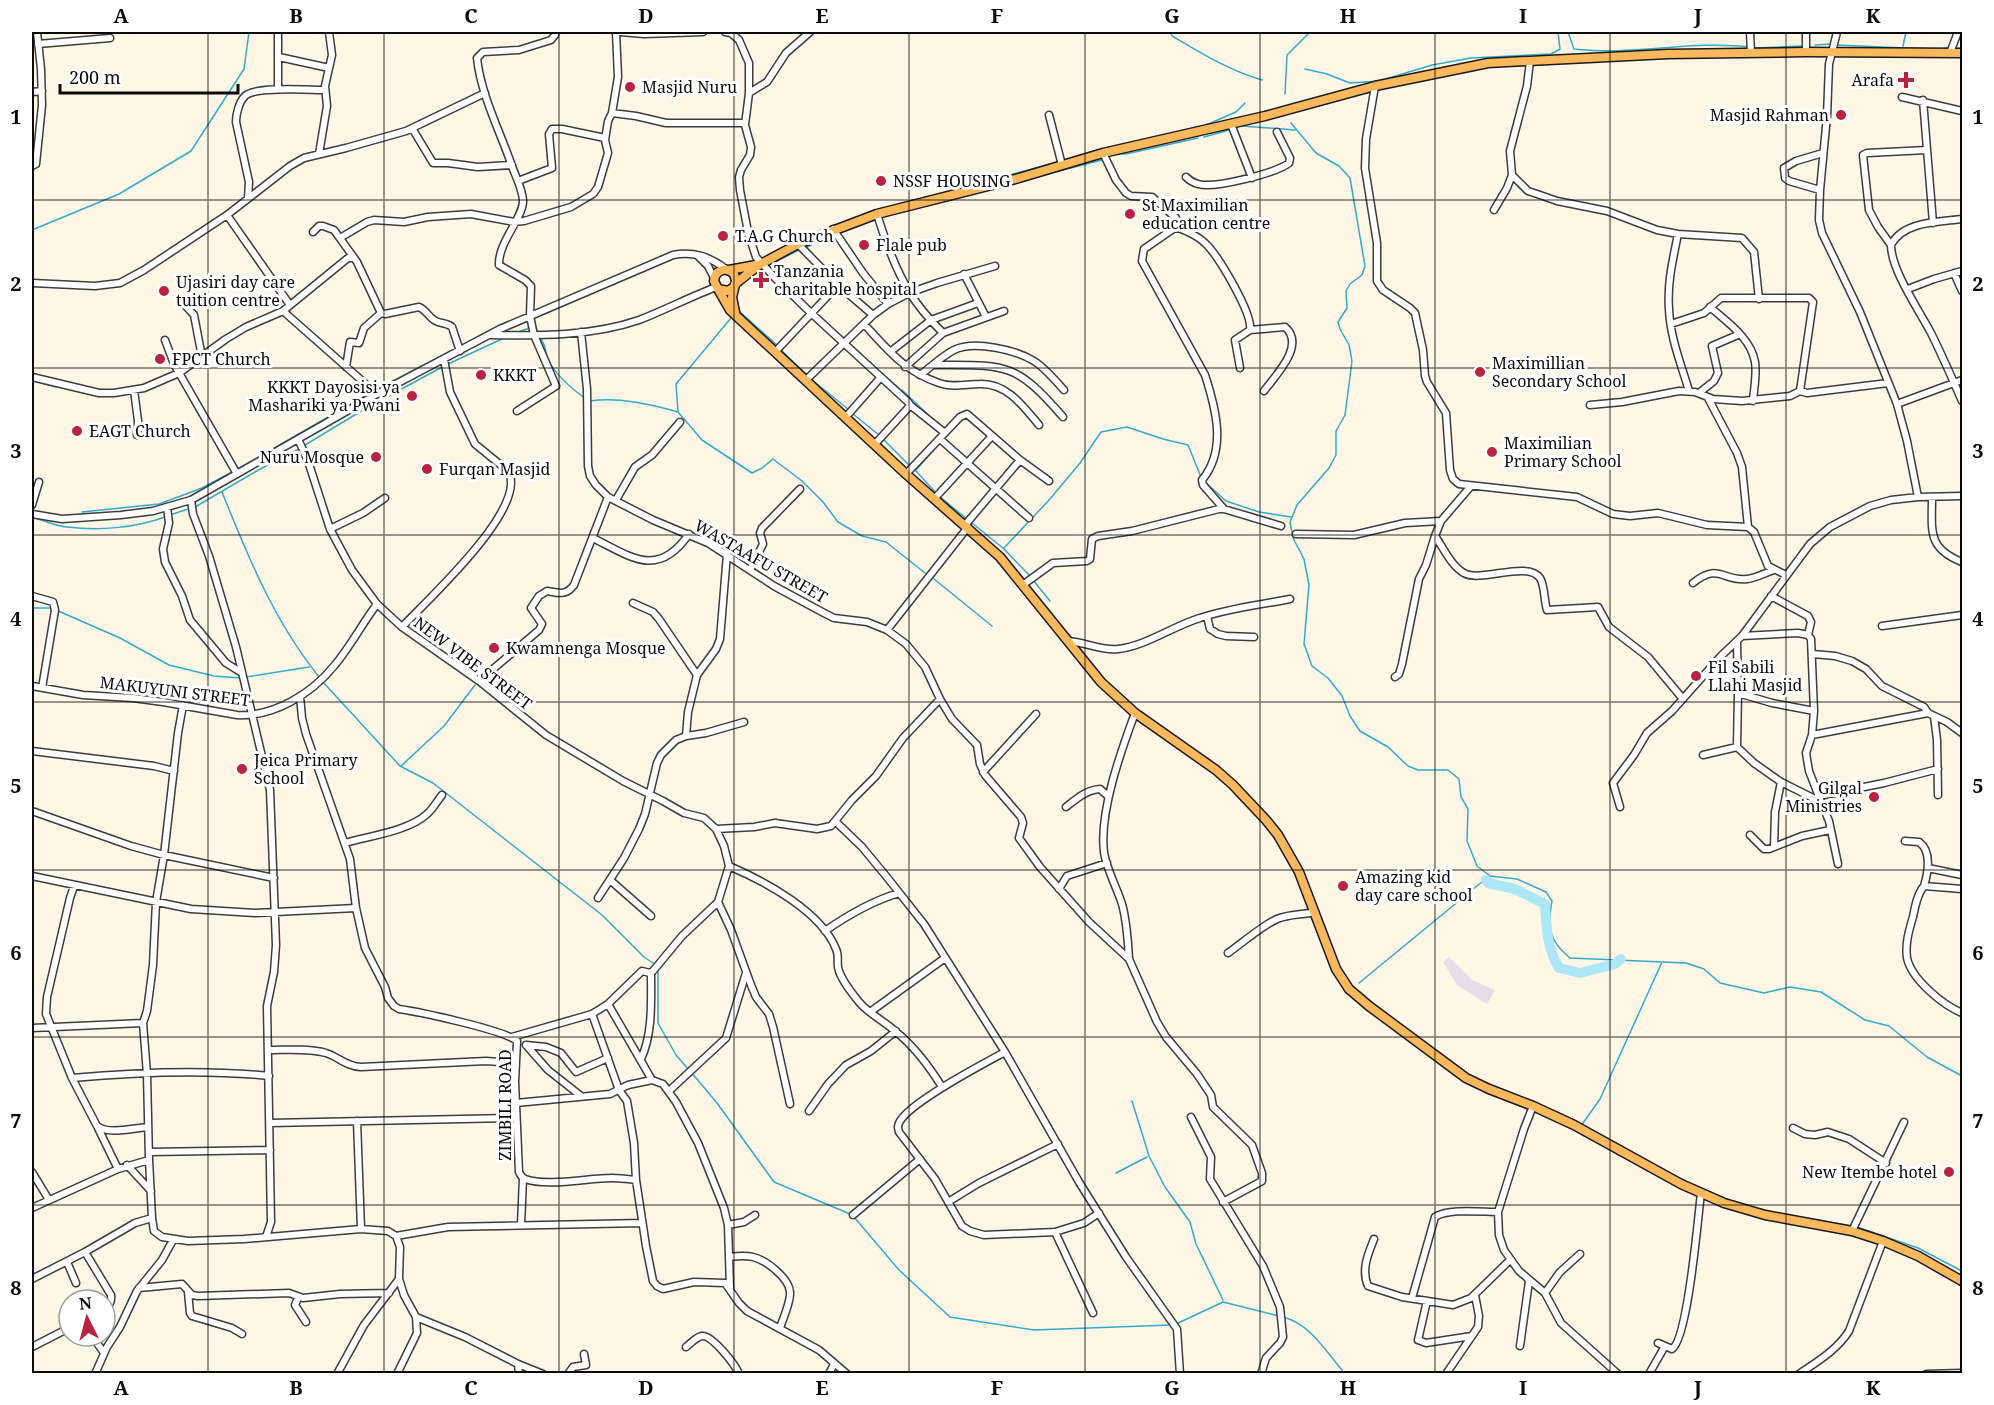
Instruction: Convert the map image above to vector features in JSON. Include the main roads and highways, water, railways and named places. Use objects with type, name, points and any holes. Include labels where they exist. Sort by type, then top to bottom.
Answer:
[{"type":"main road","points":[[716,285],[728,291],[760,264],[798,244],[877,214],[1103,153],[1231,124],[1375,86],[1488,63],[1668,54],[1962,53]]},
{"type":"main road","points":[[760,264],[718,272],[716,285],[727,306],[845,418],[1000,557],[1101,682],[1135,713],[1216,770],[1266,820],[1278,835],[1299,872],[1336,969],[1342,980],[1358,997],[1466,1078],[1575,1125],[1681,1184],[1724,1203],[1765,1215],[1852,1231],[1884,1241],[1918,1256],[1962,1281]]},
{"type":"main road","points":[[728,270],[734,274],[732,302],[735,312]]},
{"type":"waterway","points":[[32,230],[119,194],[191,151],[244,69],[249,32]]},
{"type":"waterway","points":[[1170,32],[1172,36],[1216,61],[1262,80]]},
{"type":"waterway","points":[[1285,94],[1287,55],[1310,32]]},
{"type":"waterway","points":[[1305,69],[1350,83],[1379,81],[1432,65],[1471,58],[1551,54],[1560,49],[1558,32]]},
{"type":"waterway","points":[[1568,32],[1574,49],[1596,51],[1706,45],[1750,47]]},
{"type":"waterway","points":[[1903,46],[1906,32]]},
{"type":"waterway","points":[[1815,45],[1832,44]]},
{"type":"waterway","points":[[1837,45],[1928,49]]},
{"type":"waterway","points":[[1754,48],[1803,46]]},
{"type":"waterway","points":[[1939,49],[1948,48]]},
{"type":"waterway","points":[[1206,125],[1236,112],[1245,103]]},
{"type":"waterway","points":[[1291,123],[1316,153],[1339,166],[1350,178],[1365,266],[1362,275],[1350,284],[1346,291],[1347,308],[1338,322],[1349,345],[1352,361],[1345,415],[1336,431],[1336,455],[1329,468],[1297,505],[1290,522],[1293,538],[1304,559],[1309,585],[1304,644],[1312,666],[1328,678],[1342,696],[1350,716],[1360,731],[1388,747],[1408,766],[1418,770],[1448,770],[1459,779],[1461,797],[1468,809],[1467,841],[1477,866],[1490,876],[1517,879],[1546,892],[1552,901],[1551,933],[1558,946],[1570,958],[1686,963],[1704,969],[1720,983],[1764,993],[1790,987],[1821,992],[1865,1020],[1889,1026],[1927,1057],[1962,1076]]},
{"type":"waterway","points":[[1242,126],[1295,130]]},
{"type":"waterway","points":[[1204,137],[1229,130]]},
{"type":"waterway","points":[[1117,154],[1198,138]]},
{"type":"waterway","points":[[1043,175],[1102,160]]},
{"type":"waterway","points":[[901,204],[1058,162]]},
{"type":"waterway","points":[[956,198],[980,192]]},
{"type":"waterway","points":[[805,248],[828,237]]},
{"type":"waterway","points":[[769,265],[801,249]]},
{"type":"waterway","points":[[739,311],[778,346]]},
{"type":"waterway","points":[[731,318],[676,384],[678,412],[702,440],[752,473],[773,459],[802,481],[823,502],[838,522],[862,536],[886,542],[925,573]]},
{"type":"waterway","points":[[516,333],[529,328]]},
{"type":"waterway","points":[[448,364],[504,338]]},
{"type":"waterway","points":[[540,338],[548,360],[556,371],[586,399]]},
{"type":"waterway","points":[[853,347],[872,365]]},
{"type":"waterway","points":[[377,389],[455,349]]},
{"type":"waterway","points":[[781,350],[808,376]]},
{"type":"waterway","points":[[305,445],[444,366]]},
{"type":"waterway","points":[[875,368],[899,388]]},
{"type":"waterway","points":[[811,379],[849,410]]},
{"type":"waterway","points":[[32,380],[56,387]]},
{"type":"waterway","points":[[902,390],[938,424]]},
{"type":"waterway","points":[[236,470],[370,393]]},
{"type":"waterway","points":[[590,401],[634,402],[678,412]]},
{"type":"waterway","points":[[853,414],[879,435]]},
{"type":"waterway","points":[[944,438],[964,418]]},
{"type":"waterway","points":[[1004,548],[1050,499],[1080,463],[1101,432],[1127,427],[1188,445],[1201,477]]},
{"type":"waterway","points":[[883,439],[911,467]]},
{"type":"waterway","points":[[916,470],[941,442]]},
{"type":"waterway","points":[[195,507],[301,448]]},
{"type":"waterway","points":[[915,470],[936,493]]},
{"type":"waterway","points":[[82,512],[159,504],[202,488],[232,472]]},
{"type":"waterway","points":[[1206,483],[1226,501],[1259,512],[1291,517]]},
{"type":"waterway","points":[[222,492],[276,612],[289,635],[320,678]]},
{"type":"waterway","points":[[939,496],[968,520]]},
{"type":"waterway","points":[[170,515],[191,508]]},
{"type":"waterway","points":[[35,518],[55,525],[92,529],[117,528],[165,517]]},
{"type":"waterway","points":[[972,523],[1003,548],[1030,576]]},
{"type":"waterway","points":[[934,579],[992,626]]},
{"type":"waterway","points":[[1033,580],[1050,601]]},
{"type":"waterway","points":[[32,608],[52,608]]},
{"type":"waterway","points":[[56,610],[120,638],[169,665],[214,676],[241,678]]},
{"type":"waterway","points":[[246,677],[309,667]]},
{"type":"waterway","points":[[323,682],[400,766],[433,783],[602,915],[644,957],[656,965]]},
{"type":"waterway","points":[[401,766],[444,726],[475,685]]},
{"type":"waterway","points":[[1359,983],[1488,877]]},
{"type":"waterway","points":[[1486,880],[1488,883],[1515,889],[1545,904],[1550,945],[1559,968],[1580,973],[1615,964],[1621,959]]},
{"type":"waterway","points":[[1324,924],[1330,941]]},
{"type":"waterway","points":[[1581,1126],[1600,1099],[1662,962]]},
{"type":"waterway","points":[[658,969],[658,1023],[676,1055],[688,1069]]},
{"type":"waterway","points":[[691,1072],[717,1103],[774,1182],[850,1214]]},
{"type":"waterway","points":[[1488,1084],[1503,1090]]},
{"type":"waterway","points":[[1132,1101],[1149,1156],[1165,1187],[1190,1222],[1196,1244],[1223,1300]]},
{"type":"waterway","points":[[1116,1173],[1147,1157]]},
{"type":"waterway","points":[[1678,1178],[1729,1200]]},
{"type":"waterway","points":[[1780,1214],[1790,1215]]},
{"type":"waterway","points":[[1794,1216],[1852,1226]]},
{"type":"waterway","points":[[854,1217],[899,1270],[950,1317],[1034,1330],[1171,1325]]},
{"type":"waterway","points":[[1857,1227],[1918,1248],[1962,1271]]},
{"type":"waterway","points":[[1176,1324],[1223,1302],[1279,1316]]},
{"type":"waterway","points":[[1283,1317],[1293,1320],[1309,1332],[1323,1346],[1343,1374]]},
{"type":"place","name":"Arafa","points":[[1906,80]]},
{"type":"place","name":"Masjid Nuru","points":[[630,87]]},
{"type":"place","name":"Masjid Rahman","points":[[1841,115]]},
{"type":"place","name":"NSSF HOUSING","points":[[881,181]]},
{"type":"place","name":"St Maximilian education centre","points":[[1130,214]]},
{"type":"place","name":"T.A.G Church","points":[[723,236]]},
{"type":"place","name":"Flale pub","points":[[864,245]]},
{"type":"place","name":"Tanzania charitable hospital","points":[[761,280]]},
{"type":"place","name":"Ujasiri day care tuition centre","points":[[164,291]]},
{"type":"place","name":"FPCT Church","points":[[160,359]]},
{"type":"place","name":"Maximillian Secondary School","points":[[1480,372]]},
{"type":"place","name":"KKKT","points":[[481,375]]},
{"type":"place","name":"KKKT Dayosisi ya Mashariki ya Pwani","points":[[412,396]]},
{"type":"place","name":"EAGT Church","points":[[77,431]]},
{"type":"place","name":"Maximilian Primary School","points":[[1492,452]]},
{"type":"place","name":"Nuru Mosque","points":[[376,457]]},
{"type":"place","name":"Furqan Masjid","points":[[427,469]]},
{"type":"place","name":"Kwamnenga Mosque","points":[[494,648]]},
{"type":"place","name":"Fil Sabili Llahi Masjid","points":[[1696,676]]},
{"type":"place","name":"Jeica Primary School","points":[[242,769]]},
{"type":"place","name":"Gilgal Ministries","points":[[1874,797]]},
{"type":"place","name":"Amazing kid day care school","points":[[1343,886]]},
{"type":"place","name":"New Itembe hotel","points":[[1949,1172]]}]
